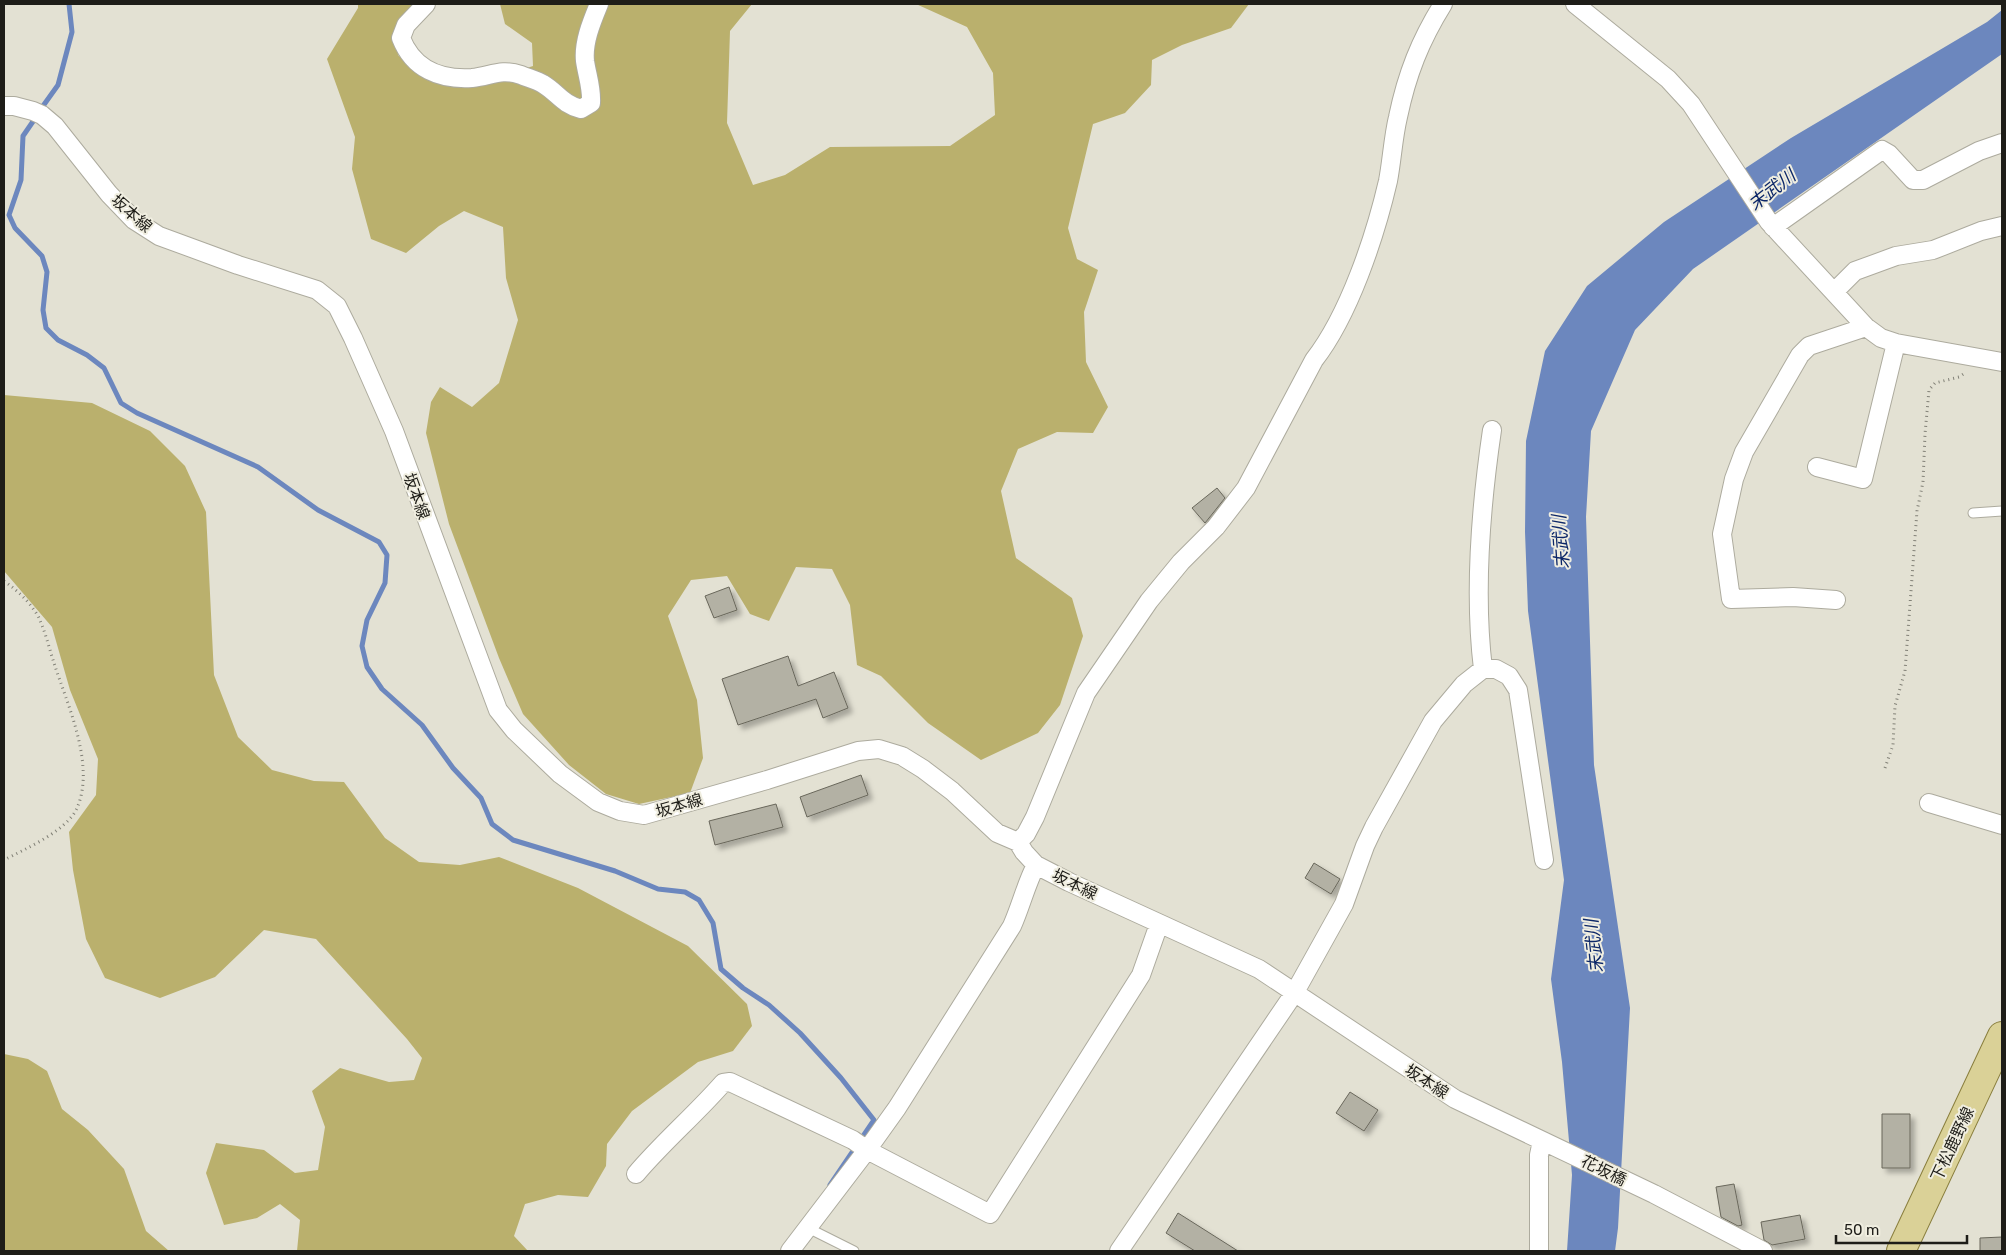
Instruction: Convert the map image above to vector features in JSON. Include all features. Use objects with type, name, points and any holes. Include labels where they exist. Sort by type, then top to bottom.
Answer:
[{"type":"main road","name":"下松鹿野線","points":[[1901,1251],[2002,1036]]},
{"type":"street","points":[[426,4],[406,25],[401,38],[406,52],[423,68],[448,77],[474,78],[497,72],[519,74],[543,84],[570,106],[581,109],[591,103],[592,90],[585,58],[589,27],[599,4]]},
{"type":"street","points":[[1018,842],[1026,834],[1035,817],[1086,693],[1149,601],[1181,562],[1216,527],[1246,488],[1314,360],[1326,346],[1358,278],[1376,222],[1388,180],[1397,117],[1410,70],[1425,32],[1443,4]]},
{"type":"street","points":[[1575,4],[1668,79],[1691,104],[1771,225],[1866,327],[1881,338],[1896,344],[2002,362]]},
{"type":"street","name":"坂本線","points":[[4,106],[14,106],[42,115],[55,126],[109,194],[134,220],[159,236],[238,265],[317,290],[337,306],[394,432],[498,710],[514,730],[560,774],[598,802],[620,811],[644,815],[767,780],[858,751],[879,749],[902,756],[952,791],[997,833],[1018,842],[1036,865],[1259,969],[1455,1099],[1549,1144]]},
{"type":"street","points":[[1771,225],[1882,150],[1889,154],[1913,180],[1923,180],[1979,151],[2002,143]]},
{"type":"street","points":[[1834,292],[1855,271],[1896,256],[1933,250],[1981,231],[2002,226]]},
{"type":"street","points":[[1836,600],[1793,597],[1731,599],[1722,534],[1734,479],[1744,452],[1800,355],[1809,346],[1866,327]]},
{"type":"street","points":[[1817,467],[1862,479],[1896,344]]},
{"type":"street","points":[[1483,670],[1480,644],[1480,582],[1484,490],[1492,430]]},
{"type":"street","points":[[1119,1251],[1295,992],[1344,904],[1374,827],[1433,721],[1464,684],[1483,670],[1496,670],[1509,676],[1518,690],[1544,860]]},
{"type":"street","points":[[1928,803],[2002,825]]},
{"type":"street","points":[[790,1251],[808,1228],[861,1146],[897,1108],[1012,926],[1022,905],[1029,878],[1036,865]]},
{"type":"street","points":[[636,1174],[723,1083],[730,1082],[861,1146],[990,1214],[1141,974],[1159,924]]},
{"type":"street","points":[[1540,1251],[1539,1155],[1549,1144]]},
{"type":"street","name":"花坂橋","points":[[1549,1144],[1654,1194],[1763,1251]]},
{"type":"lane","points":[[1973,513],[2002,511]]},
{"type":"lane","points":[[808,1228],[854,1251]]},
{"type":"path","points":[[1886,768],[1893,745],[1895,706],[1905,671],[1917,511],[1923,482],[1929,390],[1935,383],[1959,377],[1980,364],[1982,359]]},
{"type":"path","points":[[4,581],[22,594],[38,617],[76,731],[84,777],[77,808],[68,821],[39,842],[4,860]]},
{"type":"shaded area","points":[[358,4],[416,4],[397,29],[398,55],[424,77],[497,78],[533,66],[532,43],[505,24],[500,4],[752,4],[730,31],[727,123],[753,185],[785,175],[830,147],[950,146],[995,115],[993,73],[967,27],[916,4],[1249,4],[1231,28],[1182,45],[1152,60],[1151,85],[1125,113],[1093,124],[1068,228],[1077,259],[1098,270],[1084,312],[1086,362],[1108,407],[1093,433],[1057,432],[1018,449],[1001,491],[1016,558],[1072,598],[1083,636],[1060,705],[1038,733],[981,760],[928,723],[881,676],[857,665],[850,605],[832,569],[796,567],[769,621],[750,614],[727,576],[691,580],[668,616],[697,700],[703,758],[690,793],[639,804],[606,794],[569,765],[523,714],[499,658],[449,524],[426,433],[431,402],[440,387],[472,407],[499,383],[518,320],[506,278],[503,227],[464,211],[439,226],[406,253],[371,239],[352,169],[355,137],[327,59],[358,8]]},
{"type":"shaded area","points":[[4,395],[92,403],[150,431],[185,466],[206,512],[214,675],[238,737],[272,770],[314,781],[344,782],[385,838],[419,862],[460,865],[499,857],[578,888],[688,946],[747,1004],[752,1026],[733,1051],[698,1062],[632,1111],[607,1144],[606,1166],[588,1197],[558,1195],[525,1204],[514,1236],[528,1251],[297,1251],[300,1220],[280,1204],[257,1218],[224,1225],[206,1173],[216,1143],[264,1150],[295,1173],[318,1170],[325,1127],[312,1091],[340,1068],[389,1082],[414,1080],[422,1058],[316,939],[264,930],[215,977],[160,998],[105,978],[86,939],[73,870],[69,832],[96,795],[98,759],[70,690],[52,627],[4,571]]},
{"type":"shaded area","points":[[4,1054],[28,1059],[47,1071],[62,1109],[88,1130],[124,1169],[146,1231],[169,1251],[4,1251]]},
{"type":"water","name":"末武川","points":[[2002,10],[2002,54],[1693,269],[1635,330],[1591,431],[1586,517],[1594,765],[1630,1008],[1618,1228],[1615,1251],[1567,1251],[1572,1175],[1562,1062],[1551,979],[1564,880],[1528,611],[1525,532],[1526,441],[1545,351],[1587,286],[1664,222],[1791,138],[1987,22]]},
{"type":"building","points":[[1217,488],[1225,498],[1205,523],[1192,508]]},
{"type":"building","points":[[729,587],[737,610],[714,618],[705,596]]},
{"type":"building","points":[[788,656],[798,686],[834,672],[848,708],[823,718],[816,699],[738,725],[722,679]]},
{"type":"building","points":[[861,775],[868,795],[807,817],[800,797]]},
{"type":"building","points":[[776,804],[783,827],[715,845],[709,821]]},
{"type":"building","points":[[1314,863],[1340,879],[1331,894],[1305,878]]},
{"type":"building","points":[[1350,1092],[1378,1110],[1364,1131],[1336,1113]]},
{"type":"building","points":[[1882,1114],[1910,1114],[1910,1168],[1882,1168]]},
{"type":"building","points":[[1734,1184],[1742,1225],[1738,1226],[1721,1217],[1716,1187]]},
{"type":"building","points":[[1178,1213],[1238,1251],[1195,1251],[1166,1233]]},
{"type":"building","points":[[1800,1215],[1805,1239],[1772,1245],[1764,1240],[1761,1222]]},
{"type":"building","points":[[2002,1237],[2002,1251],[1980,1251],[1980,1238]]},
{"type":"waterway","points":[[43,106],[58,85],[72,32],[69,4]]},
{"type":"waterway","points":[[34,120],[23,136],[21,180],[9,215],[15,228],[42,256],[47,272],[43,310],[46,328],[58,340],[87,355],[104,368],[121,403],[137,413],[258,467],[318,510],[379,542],[387,555],[385,583],[367,620],[362,646],[367,667],[382,689],[422,725],[453,768],[481,798],[492,824],[513,840],[615,871],[658,889],[685,892],[699,900],[713,923],[721,969],[743,988],[769,1005],[800,1033],[841,1078],[874,1120],[830,1185]]}]
